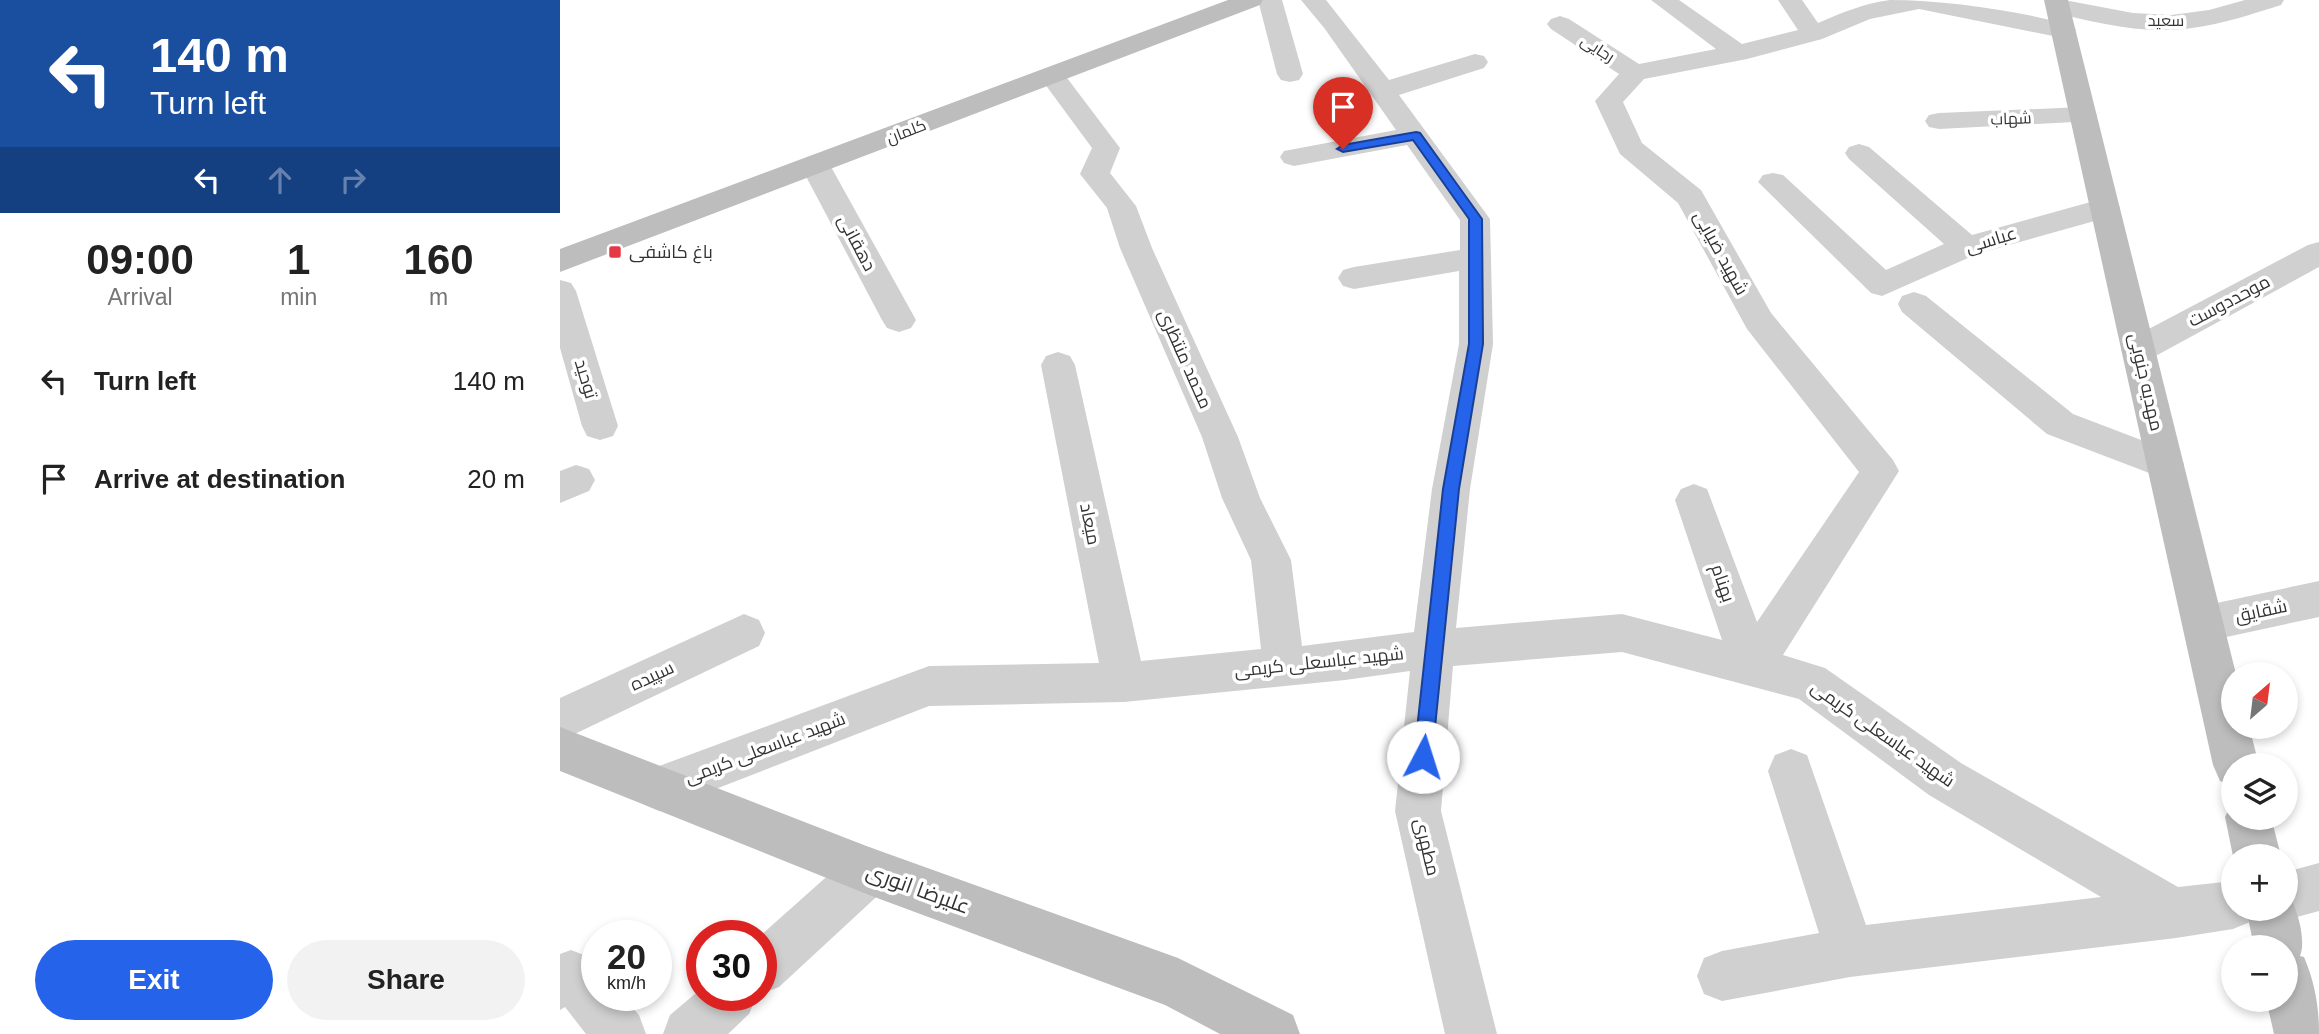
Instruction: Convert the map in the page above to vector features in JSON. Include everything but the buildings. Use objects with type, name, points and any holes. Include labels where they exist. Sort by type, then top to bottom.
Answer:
[{"type":"street","name":"کلمان","points":[[560,261],[1251,0]]},
{"type":"street","points":[[1270,0],[1290,74]]},
{"type":"street","name":"مطهری","points":[[1313,0],[1416,135],[1475,219],[1476,344],[1451,489],[1418,811],[1471,1034]]},
{"type":"street","points":[[1663,0],[1738,53]]},
{"type":"street","points":[[1790,0],[1813,34]]},
{"type":"street","name":"سعید","points":[[2059,12],[2158,22],[2207,18],[2272,0]]},
{"type":"street","points":[[1635,73],[1738,53],[1813,34],[1856,6],[1919,1],[2059,12]]},
{"type":"street","name":"مهدیه جنوبی","points":[[2059,12],[2233,753]]},
{"type":"street","name":"رجایی","points":[[1560,24],[1635,73]]},
{"type":"street","points":[[1383,91],[1475,62]]},
{"type":"street","name":"شهید ضیایی","points":[[1635,73],[1609,101],[1630,149],[1690,197],[1759,321],[1880,471],[1752,666]]},
{"type":"street","name":"محمد منتظری","points":[[1052,76],[1106,148],[1095,174],[1121,206],[1136,248],[1220,438],[1241,499],[1271,560],[1284,667]]},
{"type":"street","name":"شهاب","points":[[1939,121],[2083,115]]},
{"type":"street","points":[[1294,158],[1416,135]]},
{"type":"street","points":[[1859,153],[1966,247]]},
{"type":"street","name":"دهقانی","points":[[816,165],[899,320]]},
{"type":"street","name":"عباسی","points":[[1773,182],[1882,285],[1966,247],[2105,208]]},
{"type":"street","name":"موحددوست","points":[[2138,350],[2319,253]]},
{"type":"street","points":[[1354,278],[1476,258]]},
{"type":"street","name":"توحید","points":[[560,291],[600,426]]},
{"type":"street","points":[[1914,304],[2060,424],[2165,464]]},
{"type":"street","name":"میعاد","points":[[1058,365],[1124,682]]},
{"type":"street","name":"بهنام","points":[[1694,500],[1752,666]]},
{"type":"street","name":"شقایق","points":[[2203,624],[2319,598]]},
{"type":"street","name":"سپیده","points":[[560,720],[744,633]]},
{"type":"street","name":"شهید عباسعلی کریمی","points":[[659,788],[929,686],[1124,682],[1433,649],[1622,633],[1810,682],[1945,779],[2176,913]]},
{"type":"street","name":"علیرضا انوری","points":[[560,749],[869,871],[1178,984],[1274,1034]]},
{"type":"street","points":[[1791,771],[1850,952]]},
{"type":"street","points":[[777,954],[869,871]]},
{"type":"street","points":[[2298,893],[2319,887]]},
{"type":"street","points":[[1722,976],[1850,952],[2221,907]]},
{"type":"street","points":[[560,984],[571,975],[620,1034]]},
{"type":"street","points":[[689,1034],[714,1011]]},
{"type":"street","points":[[2295,1012],[2300,1034]]},
{"type":"place","name":"باغ کاشفی","points":[[615,252]]},
{"type":"route","points":[[1343,149],[1416,135],[1475,219],[1476,344],[1451,489],[1423,757]]}]
